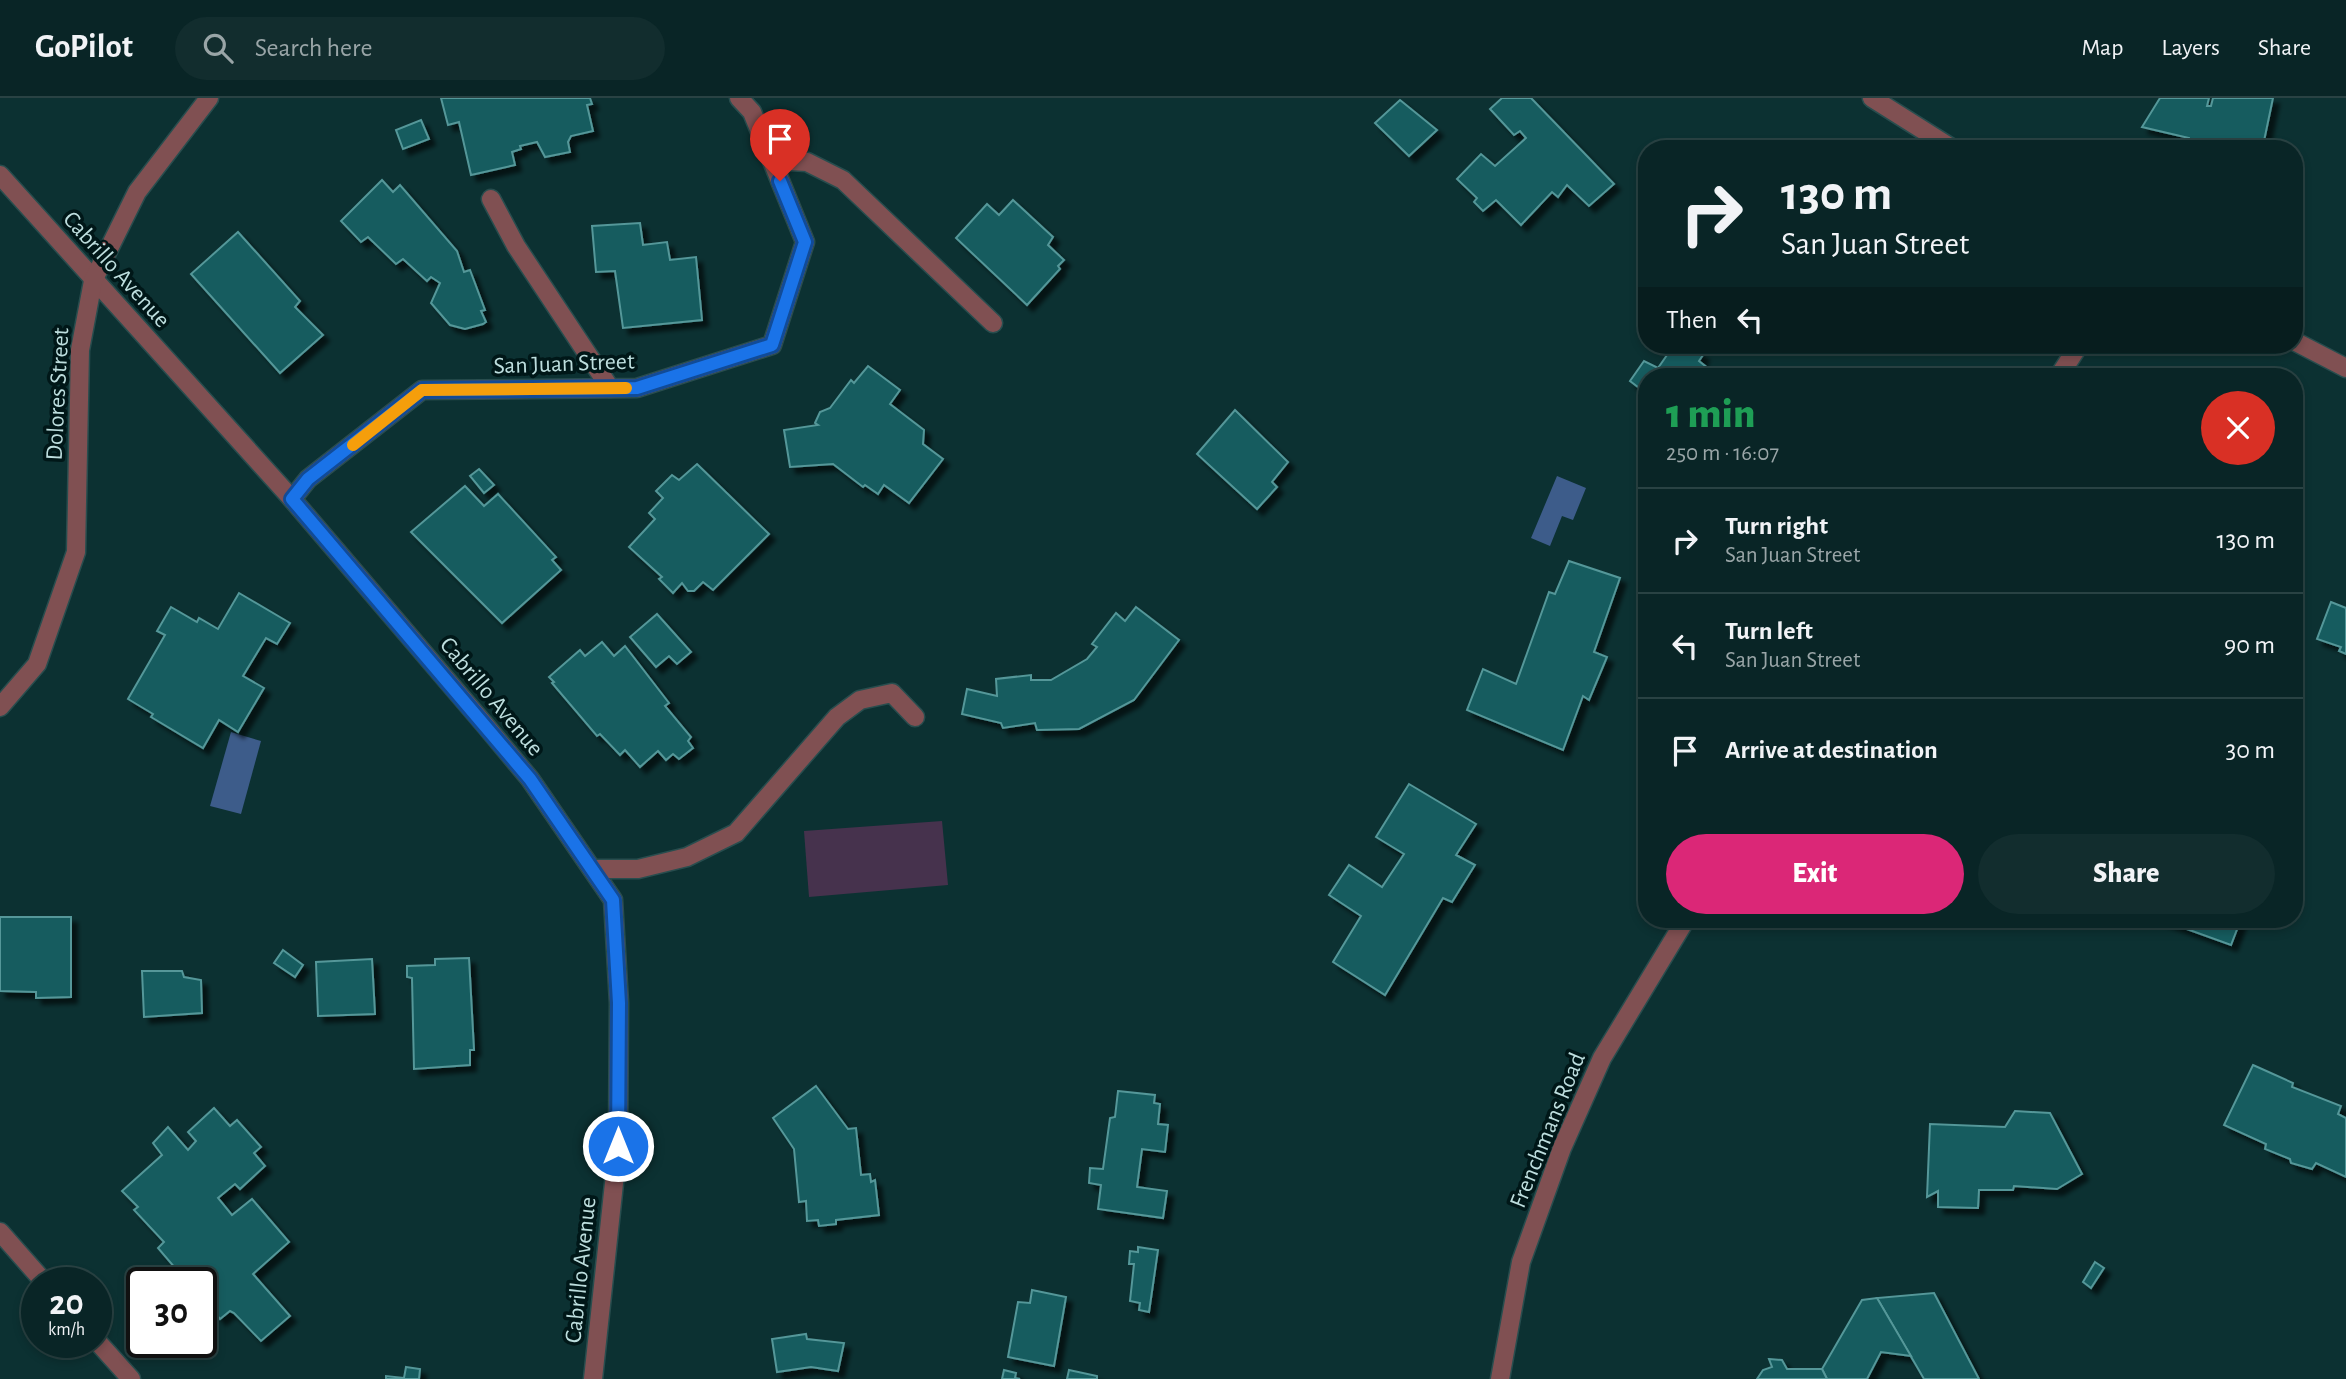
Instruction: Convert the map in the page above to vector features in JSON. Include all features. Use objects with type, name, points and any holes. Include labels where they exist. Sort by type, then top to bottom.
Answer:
[{"type":"street","name":"Dolores Street","points":[[0,707],[37,664],[76,552],[80,350],[93,281],[137,192],[209,98]]},
{"type":"street","name":"San Juan Street","points":[[292,499],[308,479],[422,390],[637,388],[772,345],[805,242],[752,112],[739,98]]},
{"type":"street","points":[[1872,98],[1940,140]]},
{"type":"street","points":[[772,160],[807,162],[843,180],[993,323]]},
{"type":"street","name":"Cabrillo Avenue","points":[[0,174],[93,281],[292,499],[530,779],[613,900],[619,1003],[618,1146],[593,1379]]},
{"type":"street","points":[[491,199],[516,246],[610,388]]},
{"type":"street","points":[[2303,346],[2346,368]]},
{"type":"street","points":[[592,869],[638,869],[687,857],[736,833],[837,717],[860,700],[892,693],[915,717]]},
{"type":"street","name":"Frenchmans Road","points":[[1500,1379],[1521,1262],[1562,1148],[1602,1058],[1681,928]]},
{"type":"street","points":[[0,1232],[31,1267]]},
{"type":"street","points":[[112,1358],[131,1379]]},
{"type":"shaded area","points":[[942,821],[948,885],[809,897],[804,831]]},
{"type":"water","points":[[1557,476],[1586,488],[1573,520],[1562,516],[1550,546],[1531,538]]},
{"type":"water","points":[[231,732],[261,741],[241,814],[210,806]]},
{"type":"building","points":[[441,98],[590,98],[592,104],[587,105],[593,131],[571,136],[568,142],[570,152],[545,157],[537,142],[520,146],[521,149],[512,152],[515,165],[471,175],[459,122],[448,125]]},
{"type":"building","points":[[1502,98],[1531,98],[1614,184],[1589,206],[1567,185],[1558,197],[1552,192],[1521,225],[1496,200],[1483,211],[1474,202],[1477,198],[1457,179],[1481,154],[1495,166],[1526,138],[1520,131],[1514,135],[1490,109]]},
{"type":"building","points":[[2160,98],[2209,98],[2207,106],[2211,106],[2213,98],[2273,98],[2264,140],[2189,140],[2142,127]]},
{"type":"building","points":[[1400,100],[1437,130],[1409,156],[1375,123]]},
{"type":"building","points":[[421,120],[429,139],[403,149],[396,130]]},
{"type":"building","points":[[382,180],[393,192],[400,185],[457,251],[464,272],[470,270],[485,310],[481,311],[486,322],[465,329],[450,325],[431,303],[440,283],[431,277],[427,281],[403,259],[396,264],[368,237],[361,242],[341,221]]},
{"type":"building","points":[[1013,200],[1053,237],[1048,245],[1064,260],[1058,266],[1060,269],[1027,305],[956,238],[987,204],[999,215]]},
{"type":"building","points":[[640,223],[643,245],[667,242],[670,260],[696,257],[702,320],[623,328],[615,271],[596,272],[592,226]]},
{"type":"building","points":[[238,232],[300,301],[295,307],[323,335],[280,373],[191,274]]},
{"type":"building","points":[[1668,354],[1702,354],[1699,361],[1708,368],[1658,368]]},
{"type":"building","points":[[1644,361],[1658,368],[1639,368]]},
{"type":"building","points":[[868,366],[900,390],[890,404],[924,430],[923,444],[943,459],[909,503],[884,485],[878,494],[865,485],[863,487],[833,464],[790,467],[784,430],[818,425],[815,423],[820,412],[830,408],[851,380],[854,383]]},
{"type":"building","points":[[1638,370],[1638,387],[1630,381]]},
{"type":"building","points":[[1235,410],[1288,462],[1272,482],[1277,487],[1257,509],[1197,454]]},
{"type":"building","points":[[697,464],[769,534],[713,590],[703,582],[694,591],[688,591],[682,583],[673,593],[659,579],[662,577],[629,547],[655,519],[649,513],[663,498],[656,491],[672,475],[679,480]]},
{"type":"building","points":[[479,469],[494,485],[484,493],[470,476]]},
{"type":"building","points":[[465,486],[484,506],[498,494],[556,557],[552,560],[561,570],[502,623],[411,532]]},
{"type":"building","points":[[1569,561],[1620,578],[1594,652],[1607,657],[1589,700],[1583,696],[1563,750],[1467,710],[1483,669],[1516,684],[1549,592],[1555,594]]},
{"type":"building","points":[[239,593],[290,623],[277,644],[266,638],[243,676],[264,688],[238,732],[219,720],[203,748],[151,717],[153,714],[128,699],[165,635],[157,631],[171,607],[197,622],[199,618],[218,629]]},
{"type":"building","points":[[2331,602],[2346,608],[2346,654],[2339,651],[2341,647],[2317,639]]},
{"type":"building","points":[[1136,607],[1179,640],[1134,700],[1079,729],[1037,730],[1035,723],[1003,728],[1001,723],[962,714],[967,689],[997,696],[996,679],[1031,675],[1031,680],[1051,680],[1087,659],[1097,647],[1092,644],[1116,613],[1125,621]]},
{"type":"building","points":[[657,614],[691,652],[677,664],[669,656],[656,667],[630,637]]},
{"type":"building","points":[[602,642],[614,656],[625,646],[669,703],[665,706],[691,737],[688,741],[693,748],[679,759],[673,754],[666,760],[658,751],[640,767],[625,750],[620,755],[600,734],[597,736],[552,683],[554,682],[549,677],[580,650],[585,656]]},
{"type":"building","points":[[1409,784],[1476,824],[1456,855],[1475,865],[1452,902],[1443,898],[1385,995],[1333,962],[1361,916],[1329,895],[1349,865],[1382,887],[1404,854],[1376,837]]},
{"type":"building","points":[[0,917],[71,917],[71,997],[36,998],[36,992],[0,991]]},
{"type":"building","points":[[2184,928],[2238,928],[2231,945]]},
{"type":"building","points":[[283,950],[303,965],[295,977],[274,963]]},
{"type":"building","points":[[469,958],[474,1050],[470,1050],[470,1065],[414,1069],[412,978],[407,977],[407,966],[435,965],[435,959]]},
{"type":"building","points":[[372,959],[375,1014],[318,1016],[316,962]]},
{"type":"building","points":[[142,971],[182,971],[184,977],[201,980],[202,1013],[144,1017]]},
{"type":"building","points":[[2253,1065],[2293,1083],[2292,1087],[2341,1106],[2338,1114],[2346,1118],[2346,1177],[2316,1163],[2312,1169],[2291,1163],[2290,1159],[2265,1149],[2266,1144],[2224,1125]]},
{"type":"building","points":[[816,1086],[848,1129],[856,1128],[861,1175],[870,1174],[871,1182],[875,1180],[879,1215],[836,1220],[836,1224],[819,1226],[818,1220],[807,1221],[806,1201],[799,1202],[794,1149],[773,1118]]},
{"type":"building","points":[[1118,1091],[1155,1095],[1154,1103],[1160,1104],[1158,1124],[1168,1125],[1165,1152],[1142,1149],[1137,1187],[1167,1191],[1163,1218],[1098,1209],[1101,1185],[1089,1183],[1090,1168],[1103,1169],[1110,1118],[1115,1117]]},
{"type":"building","points":[[214,1108],[230,1126],[237,1120],[261,1147],[254,1153],[265,1166],[240,1189],[235,1184],[218,1198],[232,1215],[252,1199],[289,1242],[253,1274],[290,1316],[261,1341],[234,1313],[230,1311],[220,1319],[217,1315],[217,1267],[174,1267],[158,1248],[164,1242],[134,1210],[138,1207],[122,1191],[162,1155],[153,1143],[168,1127],[188,1150],[196,1141],[188,1132]]},
{"type":"building","points":[[2015,1111],[2050,1113],[2082,1174],[2057,1189],[2014,1186],[2013,1190],[1979,1190],[1978,1208],[1938,1207],[1938,1191],[1927,1197],[1930,1124],[2005,1127]]},
{"type":"building","points":[[1138,1247],[1158,1250],[1149,1312],[1139,1310],[1140,1303],[1130,1301],[1134,1264],[1129,1264],[1130,1251],[1138,1252]]},
{"type":"building","points":[[2095,1262],[2104,1268],[2091,1288],[2083,1282]]},
{"type":"building","points":[[1032,1290],[1066,1297],[1054,1366],[1008,1357],[1018,1302],[1030,1303]]},
{"type":"building","points":[[1934,1293],[1979,1379],[1924,1379],[1877,1298]]},
{"type":"building","points":[[1877,1298],[1911,1356],[1881,1352],[1867,1379],[1827,1379],[1822,1369],[1862,1300]]},
{"type":"building","points":[[806,1334],[807,1339],[844,1343],[838,1371],[811,1367],[777,1372],[772,1339]]},
{"type":"building","points":[[1769,1359],[1782,1360],[1787,1369],[1822,1369],[1827,1379],[1757,1379],[1763,1370],[1772,1367]]},
{"type":"building","points":[[406,1367],[420,1369],[419,1379],[386,1379],[386,1376],[404,1378]]},
{"type":"building","points":[[1004,1370],[1016,1373],[1015,1378],[1020,1379],[1002,1379]]},
{"type":"building","points":[[1069,1370],[1097,1376],[1097,1379],[1067,1379]]},
{"type":"slow traffic","points":[[353,445],[422,390],[626,388]]},
{"type":"route","points":[[618,1146],[619,1003],[613,900],[530,779],[292,499],[308,479],[422,390],[637,388],[772,345],[805,242],[780,181]]}]
